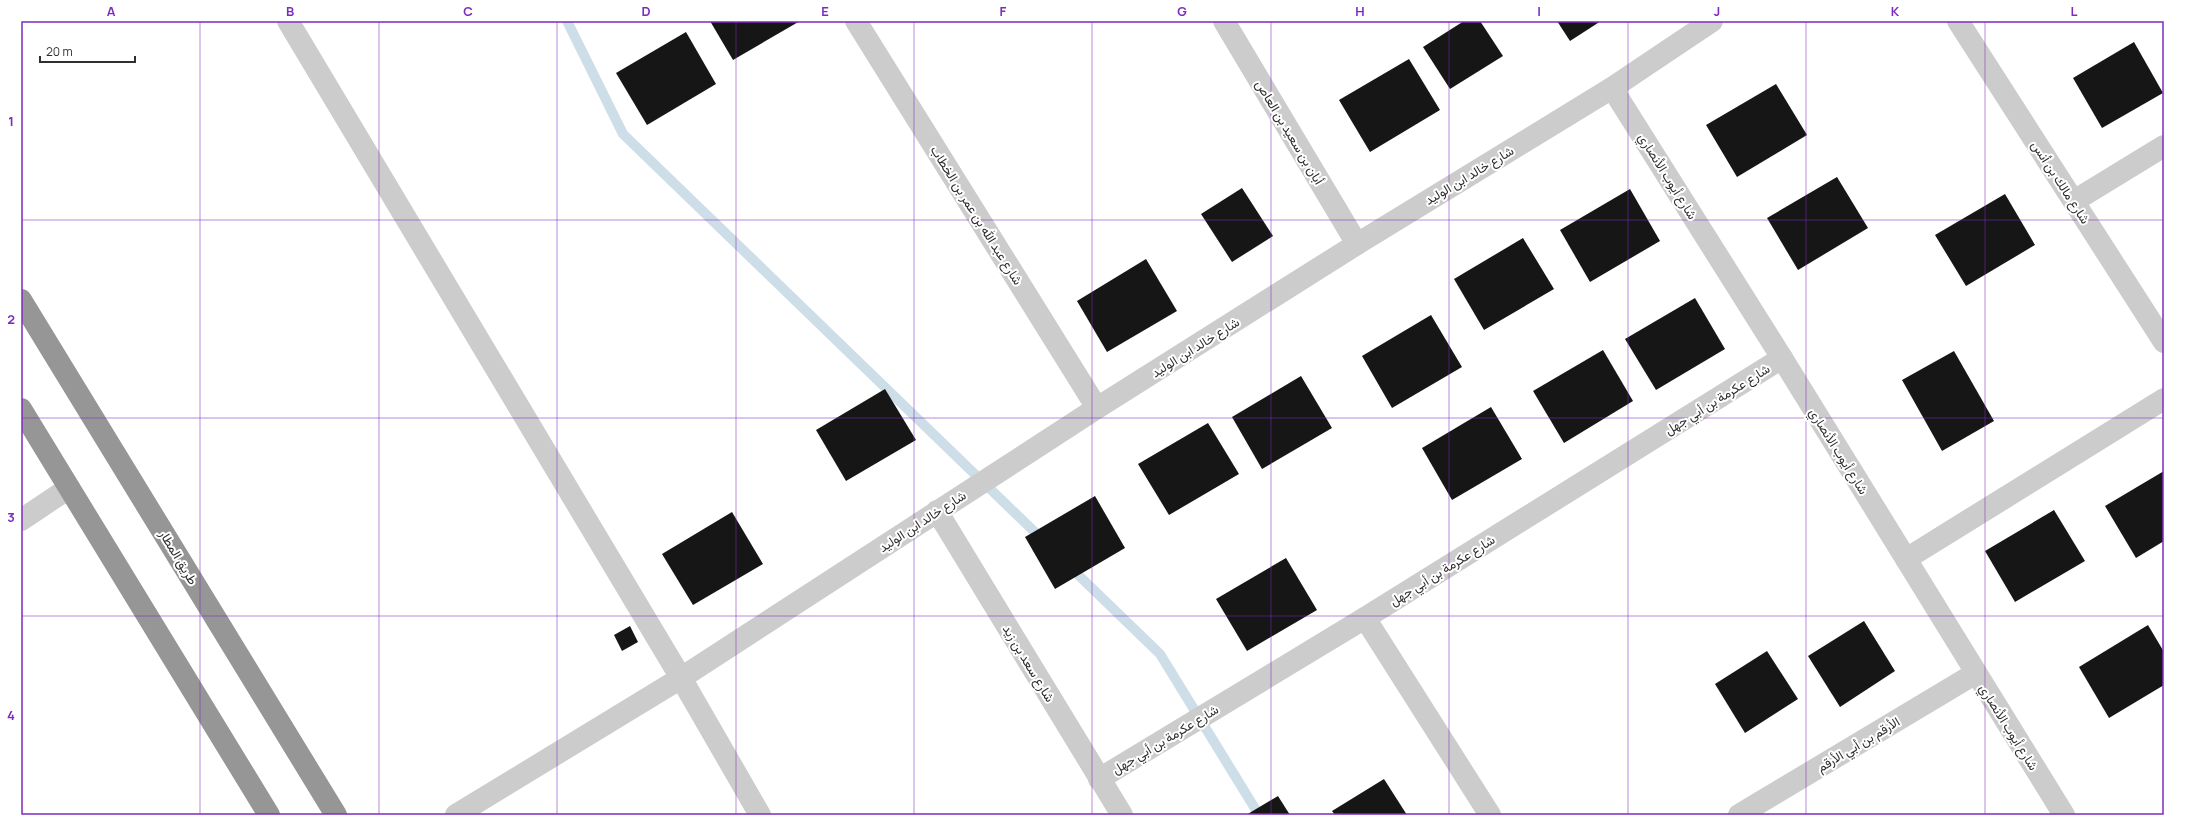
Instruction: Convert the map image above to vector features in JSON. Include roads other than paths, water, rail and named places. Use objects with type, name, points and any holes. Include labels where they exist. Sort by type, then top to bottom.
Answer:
[{"type":"highway","name":"طريق المطار","points":[[21,300],[336,815]]},
{"type":"highway","points":[[21,409],[269,815]]},
{"type":"street","points":[[288,21],[681,678],[760,815]]},
{"type":"street","name":"شارع عبد الله بن عمر بن الخطاب","points":[[856,21],[1097,408]]},
{"type":"street","name":"أبان بن سعيد بن العاص","points":[[1224,21],[1357,244]]},
{"type":"street","name":"شارع خالد ابن الوليد","points":[[456,815],[681,678],[937,510],[1097,408],[1357,244],[1612,88],[1712,21]]},
{"type":"street","name":"شارع مالك بن أنس","points":[[1958,21],[2164,342]]},
{"type":"street","name":"شارع أيوب الأنصاري","points":[[1612,88],[1782,358],[2064,815]]},
{"type":"street","points":[[2074,201],[2164,146]]},
{"type":"street","name":"شارع عكرمة بن أبي جهل","points":[[1099,779],[1365,618],[1782,358]]},
{"type":"street","points":[[1906,559],[2164,399]]},
{"type":"street","points":[[21,520],[69,488]]},
{"type":"street","name":"شارع سعد بن زيد","points":[[937,510],[1122,815]]},
{"type":"street","points":[[1365,618],[1490,815]]},
{"type":"street","name":"الأرقم بن أبي الأرقم","points":[[1739,815],[1976,673]]},
{"type":"waterway","points":[[567,21],[623,134],[1043,540]]},
{"type":"waterway","points":[[1070,567],[1160,654],[1259,815]]}]
